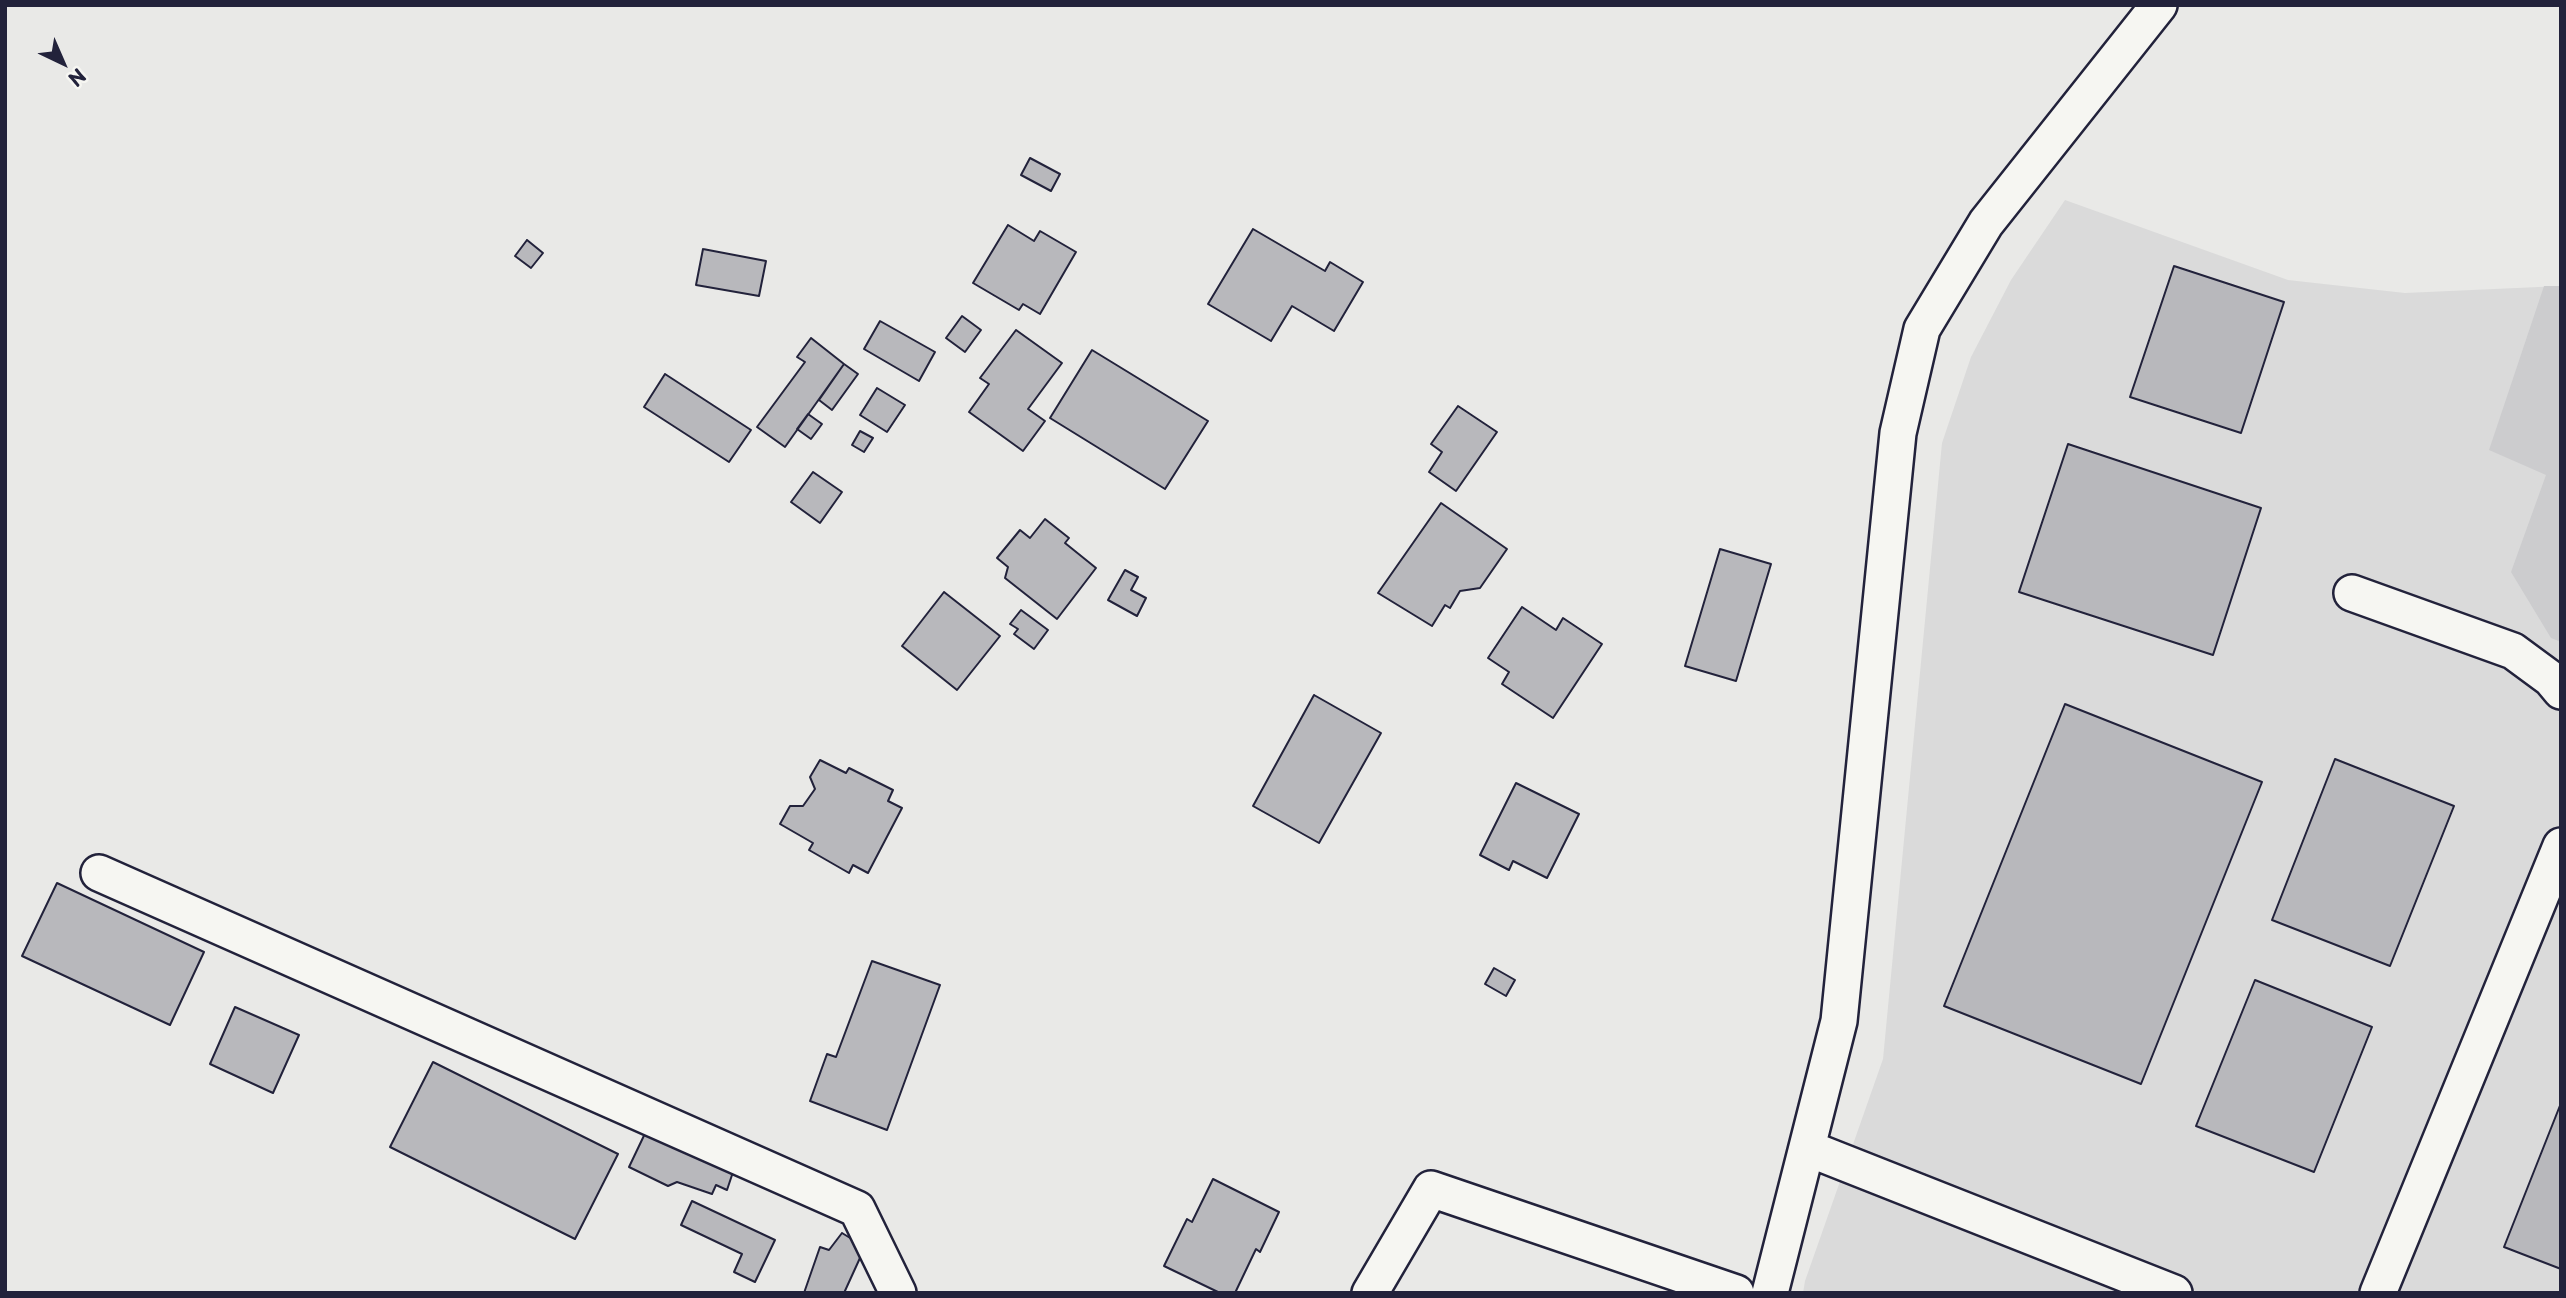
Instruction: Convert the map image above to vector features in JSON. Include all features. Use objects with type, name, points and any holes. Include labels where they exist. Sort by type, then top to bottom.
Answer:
[{"type":"street","points":[[1770,1293],[1839,1021],[1898,433],[1922,329],[1986,223],[2159,5]]},
{"type":"street","points":[[2352,593],[2513,651],[2551,679],[2561,691]]},
{"type":"street","points":[[2378,1293],[2561,846]]},
{"type":"street","points":[[99,873],[857,1209],[898,1293]]},
{"type":"street","points":[[1807,1148],[2174,1293]]},
{"type":"street","points":[[1370,1293],[1431,1189],[1736,1293]]},
{"type":"shaded area","points":[[2065,200],[2288,280],[2405,293],[2561,286],[2561,1293],[1803,1293],[1883,1059],[1942,443],[1971,357],[2011,280]]},
{"type":"shaded area","points":[[2544,286],[2561,286],[2561,642],[2551,638],[2511,572],[2546,475],[2489,450]]},
{"type":"building","points":[[1030,158],[1060,174],[1051,191],[1021,175]]},
{"type":"building","points":[[1008,225],[1034,241],[1040,231],[1076,252],[1040,314],[1023,304],[1019,310],[973,283]]},
{"type":"building","points":[[1253,229],[1325,271],[1330,262],[1363,282],[1334,331],[1292,306],[1271,341],[1208,304]]},
{"type":"building","points":[[527,240],[543,253],[531,268],[515,256]]},
{"type":"building","points":[[703,249],[766,261],[759,296],[696,285]]},
{"type":"building","points":[[2174,266],[2284,302],[2241,433],[2130,397]]},
{"type":"building","points":[[962,316],[981,330],[965,352],[946,338]]},
{"type":"building","points":[[880,321],[935,352],[919,381],[864,349]]},
{"type":"building","points":[[1016,330],[1062,363],[1028,409],[1045,421],[1023,451],[969,412],[989,384],[980,378]]},
{"type":"building","points":[[811,338],[844,364],[785,447],[757,427],[805,362],[797,357]]},
{"type":"building","points":[[1092,350],[1208,421],[1165,489],[1050,418]]},
{"type":"building","points":[[844,364],[858,374],[832,410],[819,400]]},
{"type":"building","points":[[665,374],[751,430],[729,462],[644,407]]},
{"type":"building","points":[[877,388],[905,405],[887,432],[860,415]]},
{"type":"building","points":[[1458,406],[1497,432],[1456,491],[1429,472],[1442,452],[1431,444]]},
{"type":"building","points":[[808,414],[822,424],[811,439],[797,429]]},
{"type":"building","points":[[860,431],[873,438],[864,452],[852,445]]},
{"type":"building","points":[[2068,444],[2261,508],[2213,655],[2019,592]]},
{"type":"building","points":[[813,472],[842,492],[820,523],[791,502]]},
{"type":"building","points":[[1441,503],[1507,549],[1480,588],[1460,591],[1450,608],[1445,605],[1432,626],[1378,593]]},
{"type":"building","points":[[1045,519],[1069,538],[1065,543],[1096,568],[1057,619],[1005,578],[1008,567],[997,558],[1020,530],[1030,538]]},
{"type":"building","points":[[1720,549],[1771,564],[1736,681],[1685,666]]},
{"type":"building","points":[[1125,570],[1138,577],[1131,590],[1146,598],[1137,616],[1108,600]]},
{"type":"building","points":[[944,592],[1000,636],[957,690],[902,646]]},
{"type":"building","points":[[1522,607],[1556,630],[1563,618],[1602,644],[1553,718],[1502,684],[1509,672],[1488,658]]},
{"type":"building","points":[[1021,610],[1048,630],[1034,649],[1014,634],[1018,629],[1010,624]]},
{"type":"building","points":[[1314,695],[1381,733],[1319,843],[1253,806]]},
{"type":"building","points":[[2065,704],[2262,782],[2141,1084],[1944,1006]]},
{"type":"building","points":[[2335,759],[2454,806],[2390,966],[2272,920]]},
{"type":"building","points":[[820,760],[846,773],[849,768],[893,790],[888,801],[902,808],[868,873],[853,865],[849,873],[809,850],[813,843],[780,824],[790,806],[803,806],[815,789],[810,777]]},
{"type":"building","points":[[1516,783],[1579,814],[1547,878],[1513,861],[1509,870],[1480,855]]},
{"type":"building","points":[[57,883],[204,952],[170,1025],[22,956]]},
{"type":"building","points":[[872,961],[940,985],[887,1130],[810,1101],[827,1054],[836,1057]]},
{"type":"building","points":[[1494,968],[1515,980],[1506,996],[1485,984]]},
{"type":"building","points":[[2255,980],[2372,1027],[2314,1172],[2196,1126]]},
{"type":"building","points":[[235,1007],[299,1035],[273,1093],[210,1064]]},
{"type":"building","points":[[433,1062],[618,1154],[575,1239],[390,1147]]},
{"type":"building","points":[[2561,1103],[2561,1269],[2504,1247]]},
{"type":"building","points":[[650,1123],[733,1172],[727,1190],[716,1185],[712,1194],[677,1182],[668,1186],[629,1167]]},
{"type":"building","points":[[1213,1179],[1279,1212],[1260,1252],[1256,1249],[1235,1293],[1220,1293],[1164,1266],[1187,1219],[1192,1222]]},
{"type":"building","points":[[692,1201],[775,1240],[755,1282],[734,1272],[742,1254],[681,1225]]},
{"type":"building","points":[[842,1233],[865,1247],[844,1293],[804,1293],[820,1247],[829,1250]]}]
